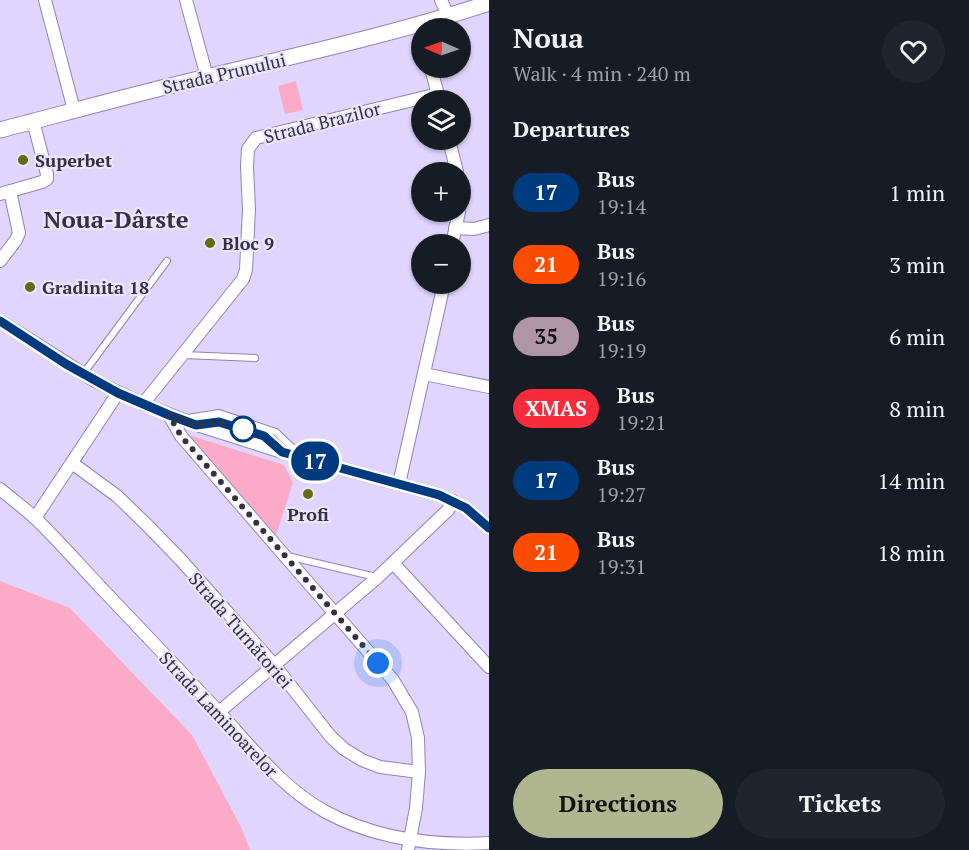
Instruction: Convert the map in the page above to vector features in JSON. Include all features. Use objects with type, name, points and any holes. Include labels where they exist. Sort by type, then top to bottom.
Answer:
[{"type":"street","points":[[45,0],[74,110]]},
{"type":"street","points":[[186,0],[207,77]]},
{"type":"street","points":[[441,0],[448,16]]},
{"type":"street","name":"Strada Prunului","points":[[444,18],[489,3]]},
{"type":"street","name":"Strada Prunului","points":[[0,130],[207,77],[411,30]]},
{"type":"street","name":"Strada Brazilor","points":[[143,404],[243,279],[246,270],[249,209],[248,149],[256,138],[411,103]]},
{"type":"street","points":[[0,261],[19,233],[5,193],[47,179],[33,121]]},
{"type":"street","points":[[454,234],[456,222]]},
{"type":"street","points":[[455,228],[474,229],[489,225]]},
{"type":"street","points":[[399,484],[442,294]]},
{"type":"street","points":[[0,321],[82,374],[143,404],[196,425],[282,452],[439,495],[466,508],[489,528]]},
{"type":"street","points":[[424,374],[489,387]]},
{"type":"street","points":[[35,518],[118,393]]},
{"type":"street","points":[[169,415],[181,436],[393,680],[412,712],[418,738],[419,772],[416,808],[409,845]]},
{"type":"street","name":"Strada Turnătoriei","points":[[72,464],[117,496],[147,525],[188,568],[274,666],[331,737],[344,749],[380,767],[419,772]]},
{"type":"street","name":"Strada Laminoarelor","points":[[0,489],[35,518],[276,775],[301,796],[326,812],[409,845],[489,843]]},
{"type":"street","points":[[219,712],[378,577],[448,510],[453,501]]},
{"type":"street","points":[[393,563],[489,667]]},
{"type":"lane","points":[[82,374],[167,261]]},
{"type":"lane","points":[[182,355],[255,358]]},
{"type":"lane","points":[[181,419],[219,413],[276,432],[303,458]]},
{"type":"lane","points":[[284,555],[378,577]]},
{"type":"shaded area","points":[[296,81],[303,110],[285,114],[278,86]]},
{"type":"shaded area","points":[[189,435],[284,465],[293,483],[276,535]]},
{"type":"shaded area","points":[[0,581],[70,608],[192,735],[241,827],[250,850],[0,850]]},
{"type":"bus line","name":"17","points":[[0,321],[95,381],[143,404],[196,425],[219,422],[264,436],[282,452],[439,495],[466,508],[489,528]]},
{"type":"place","name":"Superbet","points":[[23,160]]},
{"type":"place","name":"Bloc 9","points":[[210,243]]},
{"type":"place","name":"Gradinita 18","points":[[30,287]]},
{"type":"place","name":"Profi","points":[[308,494]]},
{"type":"district","name":"Noua-Dârste","points":[[116,219]]},
{"type":"route","points":[[243,429],[219,422],[196,425],[169,415],[181,436],[378,663]]}]
